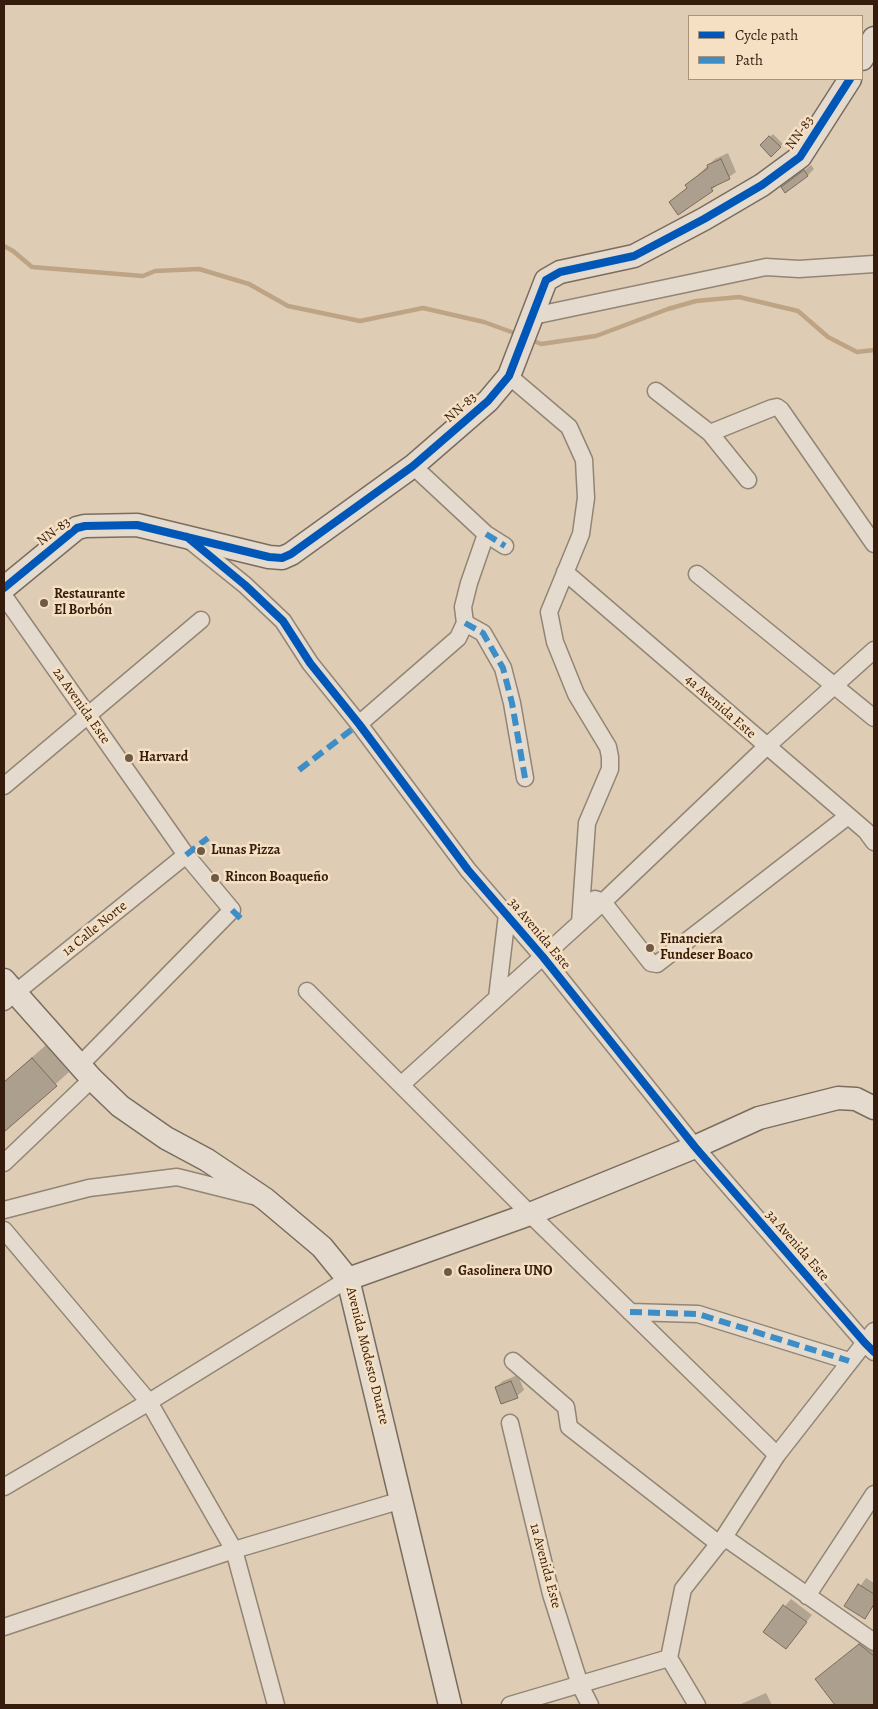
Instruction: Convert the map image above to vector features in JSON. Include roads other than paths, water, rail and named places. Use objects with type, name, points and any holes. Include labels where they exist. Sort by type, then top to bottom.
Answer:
[{"type":"main road","points":[[863,57],[874,38]]},
{"type":"main road","name":"NN-83","points":[[4,588],[77,528],[85,526],[137,525],[185,535],[269,557],[282,558],[291,554],[413,466],[488,401],[509,376],[546,280],[560,272],[634,256],[704,219],[762,185],[800,157],[849,80]]},
{"type":"main road","name":"Avenida Modesto Duarte","points":[[7,992],[120,1106],[166,1138],[207,1160],[265,1199],[322,1247],[348,1278],[450,1705]]},
{"type":"main road","points":[[348,1278],[530,1214],[695,1147],[759,1118],[838,1098],[856,1099],[874,1108]]},
{"type":"street","points":[[532,320],[766,267],[799,269],[874,264]]},
{"type":"street","points":[[509,376],[569,427],[584,460],[586,498],[581,534],[549,612],[555,642],[576,694],[608,747],[610,757],[610,770],[587,823],[580,923]]},
{"type":"street","points":[[656,391],[710,434],[748,480]]},
{"type":"street","points":[[710,434],[772,408],[777,407],[782,410],[874,544]]},
{"type":"street","points":[[413,466],[486,534],[505,546]]},
{"type":"street","points":[[359,724],[458,638],[464,624],[463,607],[469,583],[486,534]]},
{"type":"street","name":"3a Avenida Este","points":[[185,535],[245,585],[282,621],[310,663],[359,724],[468,870],[543,958],[695,1147],[871,1342]]},
{"type":"street","name":"4a Avenida Este","points":[[565,572],[766,747],[866,831],[874,842]]},
{"type":"street","points":[[696,574],[874,718]]},
{"type":"street","name":"2a Avenida Este","points":[[4,596],[186,855],[232,910],[86,1072]]},
{"type":"street","points":[[4,786],[200,620]]},
{"type":"street","points":[[464,624],[483,633],[503,668],[514,712],[525,778]]},
{"type":"street","points":[[402,1084],[543,958],[766,747],[874,650]]},
{"type":"street","points":[[582,894],[603,902],[651,964],[657,964],[848,816]]},
{"type":"street","name":"1a Calle Norte","points":[[7,992],[186,855]]},
{"type":"street","points":[[497,998],[507,915]]},
{"type":"street","points":[[307,991],[530,1214],[777,1455]]},
{"type":"street","points":[[4,1163],[86,1072]]},
{"type":"street","points":[[4,1210],[88,1188],[177,1177],[265,1199]]},
{"type":"street","points":[[4,1230],[149,1402],[234,1550],[276,1705]]},
{"type":"street","points":[[4,1487],[149,1402],[348,1278]]},
{"type":"street","points":[[630,1312],[698,1314],[849,1361]]},
{"type":"street","points":[[697,1705],[669,1658],[683,1589],[721,1540],[777,1455],[849,1361],[871,1342]]},
{"type":"street","points":[[513,1361],[566,1407],[569,1427],[721,1540],[874,1642]]},
{"type":"street","name":"1a Avenida Este","points":[[510,1423],[551,1594],[580,1685],[590,1705]]},
{"type":"street","points":[[807,1596],[874,1494]]},
{"type":"street","points":[[4,1627],[234,1550],[402,1500]]},
{"type":"street","points":[[510,1705],[669,1658]]},
{"type":"waterway","points":[[4,246],[32,267],[143,276],[155,271],[199,269],[249,284],[288,306],[360,321],[423,308],[484,322],[517,334]]},
{"type":"waterway","points":[[529,339],[541,344],[596,336],[668,309],[696,301],[739,297],[798,311],[828,337],[857,352],[874,350]]},
{"type":"place","name":"Restaurante El Borbón","points":[[44,603]]},
{"type":"place","name":"Harvard","points":[[129,758]]},
{"type":"place","name":"Lunas Pizza","points":[[201,851]]},
{"type":"place","name":"Rincon Boaqueño","points":[[215,878]]},
{"type":"place","name":"Financiera Fundeser Boaco","points":[[650,948]]},
{"type":"place","name":"Gasolinera UNO","points":[[448,1272]]}]
